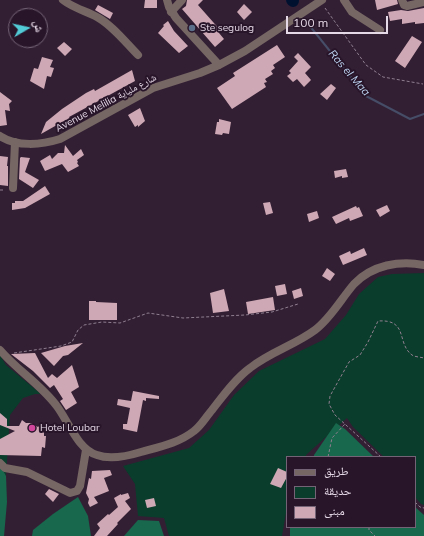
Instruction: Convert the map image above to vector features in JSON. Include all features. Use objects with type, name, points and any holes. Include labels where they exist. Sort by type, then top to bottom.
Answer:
[{"type":"street","points":[[63,0],[106,23],[138,56]]},
{"type":"street","points":[[166,0],[172,12],[219,66]]},
{"type":"street","points":[[172,12],[182,0]]},
{"type":"street","points":[[344,0],[352,12],[380,30]]},
{"type":"street","points":[[402,0],[404,5],[407,6],[424,2]]},
{"type":"street","name":"Avenue Melilia شارع ملياية","points":[[0,136],[15,142],[35,144],[48,143],[60,139],[153,88],[219,66],[319,2]]},
{"type":"street","points":[[12,188],[15,142]]},
{"type":"street","points":[[2,352],[49,396],[86,450],[96,455],[105,457],[122,456],[168,444],[186,437],[198,427],[236,381],[250,368],[266,357],[301,340],[316,330],[328,318],[355,284],[369,272],[394,264],[411,263],[424,265]]},
{"type":"street","points":[[0,463],[5,468],[27,472],[70,494],[77,491],[80,486],[86,450]]},
{"type":"path","points":[[319,2],[366,65],[383,76],[424,83]]},
{"type":"path","points":[[2,352],[44,350],[61,346],[72,342],[78,330],[84,325],[102,322],[120,323],[148,314],[183,318],[245,315],[272,312],[298,304]]},
{"type":"path","points":[[380,456],[335,415],[329,404],[330,396],[349,362],[360,355],[378,321],[387,321],[396,326],[401,331],[404,342],[413,356],[424,358]]},
{"type":"path","points":[[328,456],[332,438],[345,424]]},
{"type":"green space","points":[[424,273],[424,505],[416,498],[416,456],[383,456],[353,427],[347,418],[306,456],[286,456],[286,513],[282,536],[169,536],[164,518],[138,516],[135,484],[123,466],[189,448],[209,430],[234,395],[259,371],[325,339],[346,315],[359,294],[378,277],[392,274]]},
{"type":"green space","points":[[0,355],[6,365],[41,394],[35,394],[23,398],[10,415],[6,476],[0,465]]},
{"type":"green space","points":[[336,423],[345,429],[373,456],[314,456]]},
{"type":"green space","points":[[0,465],[6,476],[7,502],[4,536],[0,536]]},
{"type":"green space","points":[[78,497],[88,516],[91,536],[32,536],[33,530]]},
{"type":"green space","points":[[416,508],[424,515],[424,536],[290,536],[290,528],[416,528]]},
{"type":"green space","points":[[138,520],[159,521],[164,536],[124,536]]},
{"type":"building","points":[[145,0],[157,0],[157,8],[144,8]]},
{"type":"building","points":[[187,0],[203,0],[198,5],[221,31],[219,33],[224,39],[215,47],[182,9],[186,6]]},
{"type":"building","points":[[375,0],[397,0],[398,4],[377,10]]},
{"type":"building","points":[[244,4],[252,12],[244,20],[237,12]]},
{"type":"building","points":[[98,5],[113,13],[110,19],[95,10]]},
{"type":"building","points":[[424,8],[424,23],[415,24],[415,22],[402,24],[402,19],[390,21],[388,12],[401,10],[408,11]]},
{"type":"building","points":[[168,21],[174,31],[188,46],[179,53],[158,33],[164,26],[163,25]]},
{"type":"building","points":[[412,36],[422,42],[405,68],[395,61]]},
{"type":"building","points":[[64,42],[72,49],[65,56],[57,48]]},
{"type":"building","points":[[277,45],[285,57],[273,65],[275,68],[271,71],[273,74],[265,79],[267,82],[264,83],[266,87],[232,109],[217,88],[235,76],[233,73]]},
{"type":"building","points":[[298,53],[311,67],[305,73],[311,80],[304,87],[297,79],[293,82],[287,76],[291,73],[289,71],[298,61],[294,57]]},
{"type":"building","points":[[42,57],[53,60],[50,67],[54,68],[51,77],[47,76],[44,89],[30,81],[34,68],[38,69]]},
{"type":"building","points":[[132,70],[135,81],[69,117],[71,121],[65,124],[64,121],[41,134],[46,122],[62,109],[86,93],[94,89],[95,91]]},
{"type":"building","points":[[331,84],[336,88],[327,100],[320,94]]},
{"type":"building","points":[[0,92],[12,101],[9,104],[10,111],[5,110],[7,125],[0,126]]},
{"type":"building","points":[[140,108],[145,121],[138,127],[138,125],[135,127],[128,115]]},
{"type":"building","points":[[219,119],[231,122],[229,134],[215,134]]},
{"type":"building","points":[[65,145],[73,156],[81,149],[84,155],[77,160],[79,166],[68,172],[62,164],[45,171],[40,161],[50,155],[52,159],[58,153],[64,153]]},
{"type":"building","points":[[0,156],[8,157],[8,186],[0,185]]},
{"type":"building","points":[[21,157],[30,158],[25,172],[39,180],[33,188],[19,179]]},
{"type":"building","points":[[346,169],[348,177],[342,178],[342,176],[335,178],[334,171]]},
{"type":"building","points":[[45,186],[50,194],[25,208],[12,210],[12,203],[15,203],[15,201],[23,201]]},
{"type":"building","points":[[270,202],[273,213],[266,215],[263,203]]},
{"type":"building","points":[[387,205],[390,211],[380,217],[376,210]]},
{"type":"building","points":[[356,206],[357,208],[359,207],[363,216],[350,221],[349,218],[336,224],[332,217]]},
{"type":"building","points":[[317,211],[319,218],[309,222],[307,214]]},
{"type":"building","points":[[364,248],[367,255],[343,265],[339,256],[350,251],[351,254]]},
{"type":"building","points":[[327,268],[335,274],[330,281],[322,276]]},
{"type":"building","points":[[285,284],[287,294],[277,296],[275,286]]},
{"type":"building","points":[[301,288],[303,296],[294,299],[292,291]]},
{"type":"building","points":[[224,289],[229,311],[213,313],[210,293]]},
{"type":"building","points":[[273,297],[275,310],[248,314],[246,302]]},
{"type":"building","points":[[89,301],[117,303],[117,320],[89,320]]},
{"type":"building","points":[[83,343],[68,355],[63,356],[54,366],[41,353],[65,346]]},
{"type":"building","points":[[35,353],[48,378],[52,374],[57,378],[72,365],[79,387],[71,392],[77,403],[66,410],[60,401],[63,399],[54,385],[50,388],[33,371],[11,354]]},
{"type":"building","points":[[133,391],[159,396],[159,399],[146,398],[146,401],[143,400],[137,432],[123,429],[123,424],[127,424],[130,408],[117,405],[118,399],[131,401]]},
{"type":"building","name":"Hotel Loubar","points":[[0,413],[7,419],[7,426],[19,426],[22,420],[38,427],[41,424],[44,428],[42,431],[44,436],[46,436],[45,448],[42,447],[41,456],[0,455],[0,439],[15,431],[0,425]]},
{"type":"building","points":[[278,468],[286,472],[286,479],[281,488],[270,484]]},
{"type":"building","points":[[110,470],[112,475],[104,478],[109,491],[94,497],[98,503],[90,507],[88,503],[89,499],[86,493],[92,471]]},
{"type":"building","points":[[49,489],[59,494],[53,502],[45,494]]},
{"type":"building","points":[[128,493],[130,498],[125,501],[131,509],[107,536],[94,536],[100,528],[97,524],[118,507],[114,498],[121,494]]},
{"type":"building","points":[[154,498],[156,506],[147,508],[145,500]]},
{"type":"waterway","name":"Ras el Maa","points":[[305,20],[366,96],[410,119],[424,114]]},
{"type":"place","name":"Ste segulog","points":[[192,28]]},
{"type":"place","name":"Hotel Loubar","points":[[32,428]]}]
